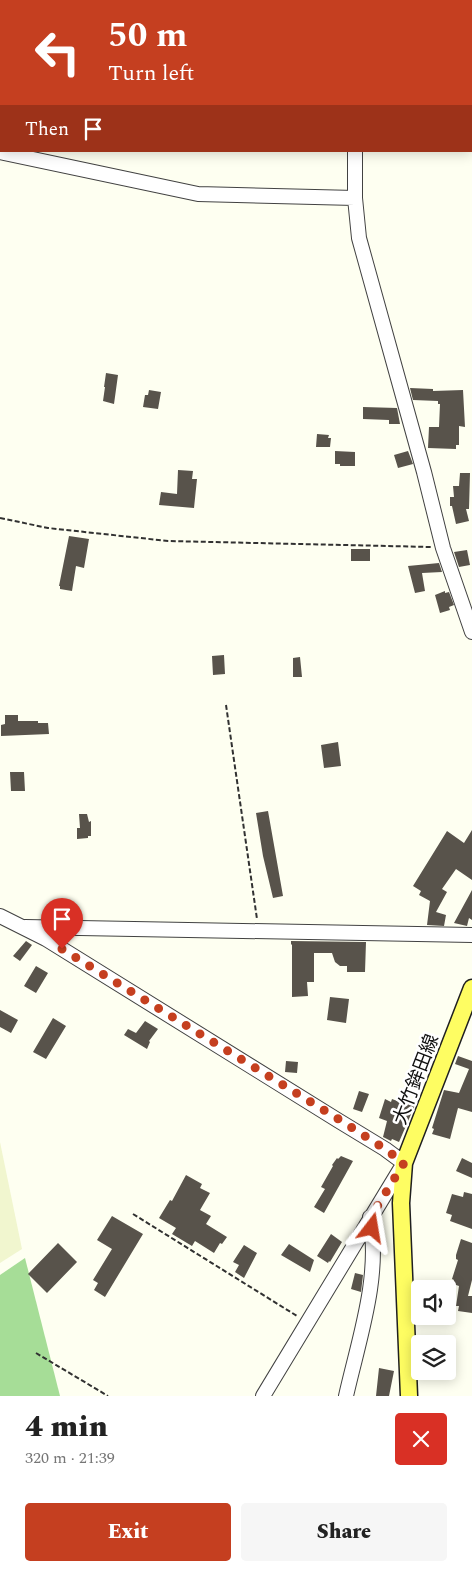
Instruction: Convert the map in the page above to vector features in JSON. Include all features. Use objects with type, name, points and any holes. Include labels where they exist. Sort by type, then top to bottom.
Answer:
[{"type":"main road","name":"大竹鉾田線","points":[[409,1396],[401,1203],[404,1163],[472,988]]},
{"type":"street","points":[[0,152],[198,194],[355,198]]},
{"type":"street","points":[[355,152],[355,198],[359,238],[444,548],[472,632]]},
{"type":"street","points":[[0,916],[46,939],[340,1120],[404,1163],[262,1396]]},
{"type":"street","points":[[21,926],[472,935]]},
{"type":"street","points":[[346,1396],[372,1280],[374,1238],[370,1218]]},
{"type":"path","points":[[0,518],[48,528],[168,541],[444,548]]},
{"type":"path","points":[[226,705],[259,931]]},
{"type":"path","points":[[133,1214],[307,1323]]},
{"type":"path","points":[[36,1352],[108,1396]]},
{"type":"green space","points":[[0,1142],[22,1249],[0,1263]]},
{"type":"green space","points":[[25,1258],[60,1396],[0,1396],[0,1275]]},
{"type":"building","points":[[106,373],[118,375],[114,404],[103,401]]},
{"type":"building","points":[[410,388],[433,389],[433,391],[463,390],[465,427],[459,426],[459,445],[456,445],[456,449],[428,448],[429,427],[439,427],[440,404],[438,404],[438,401],[413,400]]},
{"type":"building","points":[[149,390],[161,392],[158,409],[143,407],[145,395],[148,395]]},
{"type":"building","points":[[363,407],[397,408],[400,424],[389,424],[389,420],[363,419]]},
{"type":"building","points":[[317,434],[329,435],[328,438],[331,438],[330,447],[316,447]]},
{"type":"building","points":[[335,451],[355,452],[355,466],[335,464]]},
{"type":"building","points":[[408,451],[413,464],[398,468],[394,455]]},
{"type":"building","points":[[178,470],[193,471],[192,479],[197,479],[194,508],[159,505],[161,492],[177,494]]},
{"type":"building","points":[[460,473],[470,473],[469,509],[466,509],[469,521],[456,524],[452,506],[450,506],[450,497],[454,497],[453,486],[459,486]]},
{"type":"building","points":[[69,536],[89,539],[84,568],[76,566],[72,591],[60,589],[59,586]]},
{"type":"building","points":[[351,549],[370,549],[370,561],[351,561]]},
{"type":"building","points":[[467,550],[470,565],[459,567],[454,552]]},
{"type":"building","points":[[439,563],[442,572],[422,573],[425,591],[415,593],[408,566]]},
{"type":"building","points":[[445,591],[445,593],[449,592],[454,605],[449,607],[450,610],[440,613],[435,595]]},
{"type":"building","points":[[224,655],[225,674],[213,675],[212,656]]},
{"type":"building","points":[[300,657],[302,677],[293,677],[293,658]]},
{"type":"building","points":[[5,715],[18,715],[18,721],[48,723],[49,734],[1,736],[1,725],[5,724]]},
{"type":"building","points":[[338,742],[341,766],[324,768],[321,745]]},
{"type":"building","points":[[10,772],[24,772],[25,791],[11,791]]},
{"type":"building","points":[[268,811],[283,896],[273,898],[263,856],[256,813]]},
{"type":"building","points":[[79,814],[87,814],[89,822],[91,821],[91,836],[88,836],[88,838],[77,839],[77,828],[80,828]]},
{"type":"building","points":[[472,830],[472,880],[456,869],[442,889],[447,892],[436,912],[446,915],[444,926],[427,925],[430,901],[419,895],[421,891],[413,886],[447,831],[464,843]]},
{"type":"building","points":[[472,890],[472,920],[469,918],[467,926],[454,923]]},
{"type":"building","points":[[26,941],[32,945],[20,961],[13,956]]},
{"type":"building","points":[[291,941],[366,942],[365,972],[347,972],[347,966],[340,966],[335,962],[332,953],[314,953],[314,982],[307,982],[308,996],[292,997]]},
{"type":"building","points":[[36,966],[48,973],[36,993],[24,986]]},
{"type":"building","points":[[330,997],[349,999],[346,1023],[327,1020]]},
{"type":"building","points":[[0,1010],[18,1020],[11,1033],[0,1027]]},
{"type":"building","points":[[53,1018],[66,1026],[46,1059],[33,1052]]},
{"type":"building","points":[[145,1021],[158,1029],[149,1041],[147,1049],[124,1035],[128,1029],[136,1033]]},
{"type":"building","points":[[458,1056],[472,1061],[472,1112],[458,1108],[450,1139],[432,1134],[434,1129],[432,1128],[444,1090],[459,1093],[469,1069],[455,1064]]},
{"type":"building","points":[[286,1061],[298,1062],[297,1073],[285,1072]]},
{"type":"building","points":[[359,1091],[369,1094],[362,1112],[353,1109]]},
{"type":"building","points":[[385,1099],[391,1102],[392,1099],[405,1104],[406,1101],[415,1105],[399,1142],[383,1137],[387,1121],[379,1118]]},
{"type":"building","points":[[341,1156],[353,1161],[324,1213],[314,1207],[325,1189],[321,1187],[332,1165]]},
{"type":"building","points":[[462,1158],[472,1163],[472,1178],[456,1171]]},
{"type":"building","points":[[186,1175],[202,1184],[200,1188],[210,1193],[200,1210],[211,1216],[206,1224],[227,1237],[222,1244],[220,1243],[214,1253],[195,1241],[192,1246],[172,1234],[176,1228],[159,1218],[170,1200],[172,1201]]},
{"type":"building","points":[[464,1192],[472,1194],[472,1229],[450,1221],[452,1215],[446,1213],[452,1194],[463,1197]]},
{"type":"building","points":[[112,1216],[143,1234],[105,1297],[94,1290],[98,1283],[93,1280],[112,1249],[97,1240]]},
{"type":"building","points":[[331,1234],[342,1242],[328,1263],[317,1256]]},
{"type":"building","points":[[461,1239],[472,1243],[472,1280],[468,1296],[472,1296],[472,1313],[458,1311],[459,1306],[456,1306],[459,1286],[456,1285],[456,1280],[452,1279],[458,1260],[456,1255]]},
{"type":"building","points":[[58,1243],[77,1262],[47,1293],[28,1274]]},
{"type":"building","points":[[289,1244],[314,1260],[310,1272],[281,1255]]},
{"type":"building","points":[[244,1245],[257,1253],[244,1278],[235,1272],[239,1265],[233,1262]]},
{"type":"building","points":[[355,1273],[363,1275],[361,1292],[351,1289]]},
{"type":"building","points":[[379,1368],[394,1371],[389,1396],[376,1396]]},
{"type":"route","points":[[62,949],[340,1120],[404,1163],[370,1218],[372,1228]]}]
